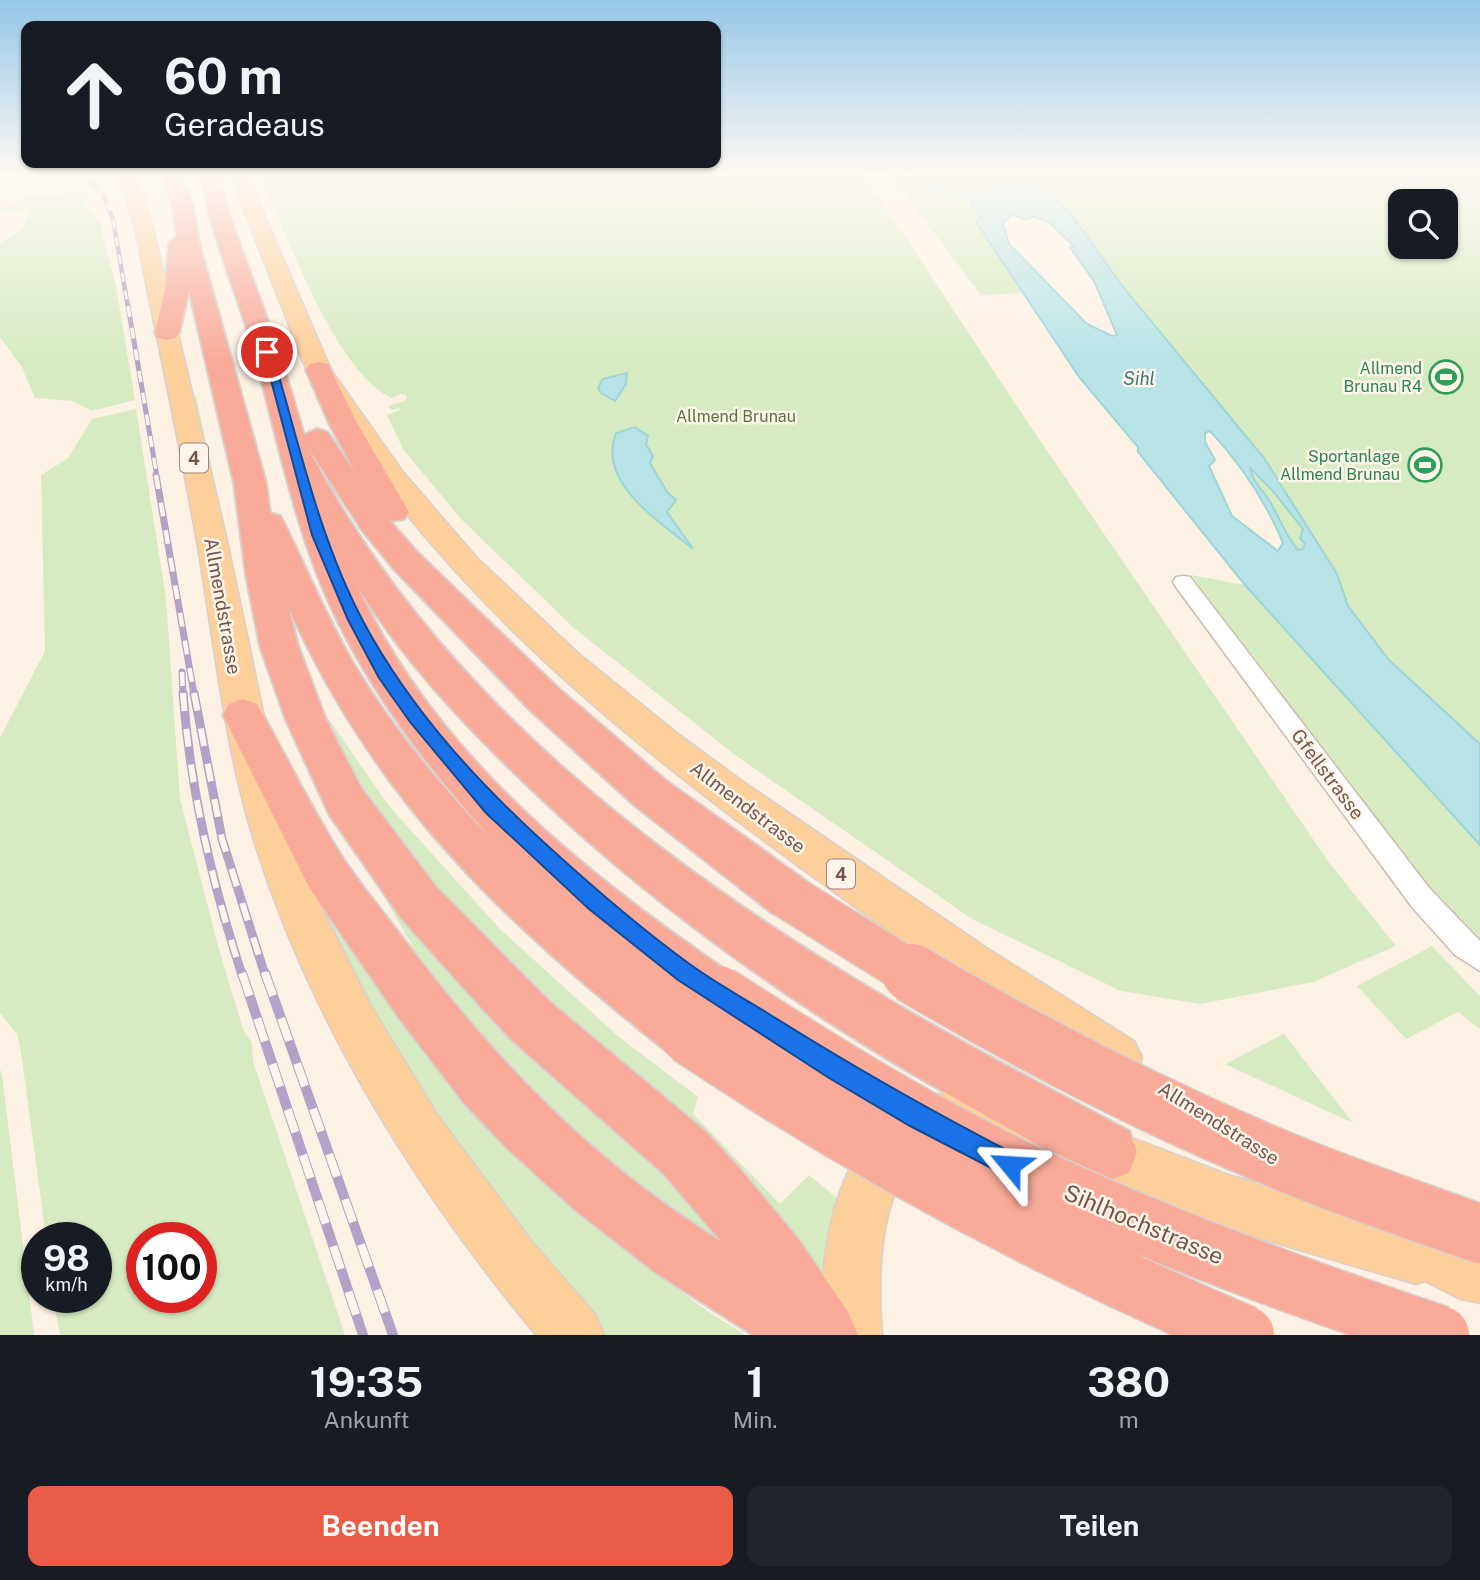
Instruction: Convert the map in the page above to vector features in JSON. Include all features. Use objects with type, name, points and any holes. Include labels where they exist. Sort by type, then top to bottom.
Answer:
[{"type":"highway","points":[[167,333],[185,237]]},
{"type":"highway","points":[[185,237],[250,483],[263,575],[289,674],[345,801],[419,903],[532,1023],[641,1114],[701,1171],[753,1228],[825,1335]]},
{"type":"highway","points":[[226,237],[267,352],[318,535],[346,601],[385,674],[416,718],[475,789],[538,852],[634,933],[704,1015],[856,1145],[960,1203],[1059,1253],[1169,1304],[1245,1335]]},
{"type":"highway","points":[[267,352],[333,465],[373,523],[405,560],[456,608],[543,698],[601,751],[680,816],[789,897],[957,1002],[1156,1105],[1306,1171],[1474,1268]]},
{"type":"highway","points":[[320,370],[343,423],[382,495],[456,608]]},
{"type":"highway","points":[[231,407],[233,502],[248,599],[274,700],[304,782],[333,849],[388,958]]},
{"type":"highway","points":[[293,447],[344,537],[406,628],[477,711],[563,794],[672,884],[746,938],[873,1020],[1108,1152]]},
{"type":"highway","points":[[250,483],[331,656],[366,716],[412,779],[468,844],[549,923],[610,975],[704,1015]]},
{"type":"highway","points":[[243,715],[326,872],[442,1033],[485,1084],[527,1128],[595,1188],[686,1256],[812,1335]]},
{"type":"highway","name":"Sihlhochstrasse","points":[[704,1015],[848,1077],[1021,1170],[1112,1213],[1224,1260],[1440,1335]]},
{"type":"main road","name":"Allmendstrasse","points":[[145,237],[212,541],[258,784],[276,847],[301,912],[355,1025],[406,1112],[466,1201],[512,1262],[574,1335]]},
{"type":"main road","name":"Allmendstrasse","points":[[265,237],[320,370],[393,478],[466,565],[568,664],[665,745],[799,845],[972,965],[1217,1124],[1474,1268]]},
{"type":"main road","points":[[852,1335],[850,1267],[854,1238],[881,1163],[911,1130],[948,1118],[989,1119],[1108,1152],[1228,1202],[1474,1268]]},
{"type":"street","name":"Gfellstrasse","points":[[1183,582],[1391,858],[1446,926],[1467,949],[1480,958]]},
{"type":"green space","points":[[9,237],[103,237],[116,286],[135,400],[92,411],[72,401],[35,398],[22,367],[0,337],[0,243]]},
{"type":"green space","name":"Allmend Brunau","points":[[287,237],[905,237],[1024,417],[1330,864],[1396,946],[1313,982],[1200,1004],[1121,991],[972,919],[735,755],[574,628],[460,518],[403,449],[387,415],[400,410],[392,410],[388,406],[405,401],[407,396],[401,394],[392,398],[371,384],[351,361],[314,298]]},
{"type":"green space","points":[[937,237],[986,237],[1021,293],[981,295]]},
{"type":"green space","points":[[1088,237],[1388,237],[1388,259],[1458,259],[1458,237],[1480,237],[1480,744],[1389,660],[1348,606],[1337,574],[1199,377],[1123,287]]},
{"type":"green space","points":[[196,396],[254,660],[250,662],[190,397]]},
{"type":"green space","points":[[136,409],[166,598],[180,799],[220,953],[243,1029],[252,1043],[253,1061],[345,1335],[60,1335],[56,1313],[112,1313],[112,1222],[44,1222],[21,1052],[17,1034],[0,1013],[0,738],[45,651],[41,475],[68,458],[92,419]]},
{"type":"green space","points":[[1250,467],[1303,529],[1302,537],[1306,543],[1303,549],[1298,550],[1290,538],[1255,481]]},
{"type":"green space","points":[[1191,575],[1245,585],[1480,845],[1480,939],[1466,935],[1411,869]]},
{"type":"green space","points":[[318,711],[323,711],[389,806],[500,929],[619,1037],[698,1097],[693,1114],[780,1204],[809,1175],[837,1198],[829,1229],[835,1300],[513,976],[438,894],[372,807],[343,761]]},
{"type":"green space","points":[[375,880],[614,1120],[740,1253],[645,1189],[573,1131],[482,1039],[423,965]]},
{"type":"green space","points":[[321,898],[449,1087],[577,1214],[706,1310],[745,1335],[605,1335],[541,1267],[381,1037],[317,902]]},
{"type":"green space","points":[[1432,946],[1480,996],[1480,1029],[1458,1012],[1406,1039],[1357,986]]},
{"type":"green space","points":[[1284,1034],[1353,1123],[1225,1064]]},
{"type":"green space","points":[[0,1069],[21,1229],[21,1313],[31,1313],[34,1335],[0,1335]]},
{"type":"water","name":"Sihl","points":[[986,237],[1007,237],[1009,244],[1087,324],[1112,336],[1117,335],[1095,283],[1070,247],[1074,246],[1065,237],[1088,237],[1123,287],[1264,458],[1337,574],[1348,606],[1389,660],[1480,744],[1480,845],[1245,585],[1138,452],[1138,447],[1079,377]],"holes":[[[1210,431],[1242,470],[1260,498],[1283,543],[1278,551],[1232,516],[1209,466],[1215,460],[1205,442],[1205,433]],[[1250,468],[1272,490],[1303,529],[1300,538],[1305,544],[1303,549],[1298,550],[1293,544]]]},
{"type":"water","points":[[627,373],[626,384],[615,401],[600,392],[598,387],[603,379]]},
{"type":"water","points":[[635,427],[648,436],[646,444],[653,456],[650,463],[667,492],[676,500],[667,512],[693,549],[649,514],[623,485],[615,468],[612,451],[616,433]]},
{"type":"railway","points":[[116,237],[128,307]]},
{"type":"railway","points":[[128,306],[157,477]]},
{"type":"railway","points":[[156,475],[194,694]]},
{"type":"railway","points":[[182,672],[183,694]]},
{"type":"railway","points":[[183,693],[191,765],[204,836],[242,975]]},
{"type":"railway","points":[[194,693],[222,839],[265,975]]},
{"type":"railway","points":[[242,973],[363,1335]]},
{"type":"railway","points":[[265,973],[393,1335]]},
{"type":"place","name":"Allmend Brunau R4","points":[[1446,377]]},
{"type":"place","name":"Sportanlage Allmend Brunau","points":[[1425,465]]},
{"type":"route","points":[[267,352],[277,396],[318,535],[364,639],[416,718],[492,807],[538,852],[596,902],[685,973],[837,1070],[1010,1165]]}]
